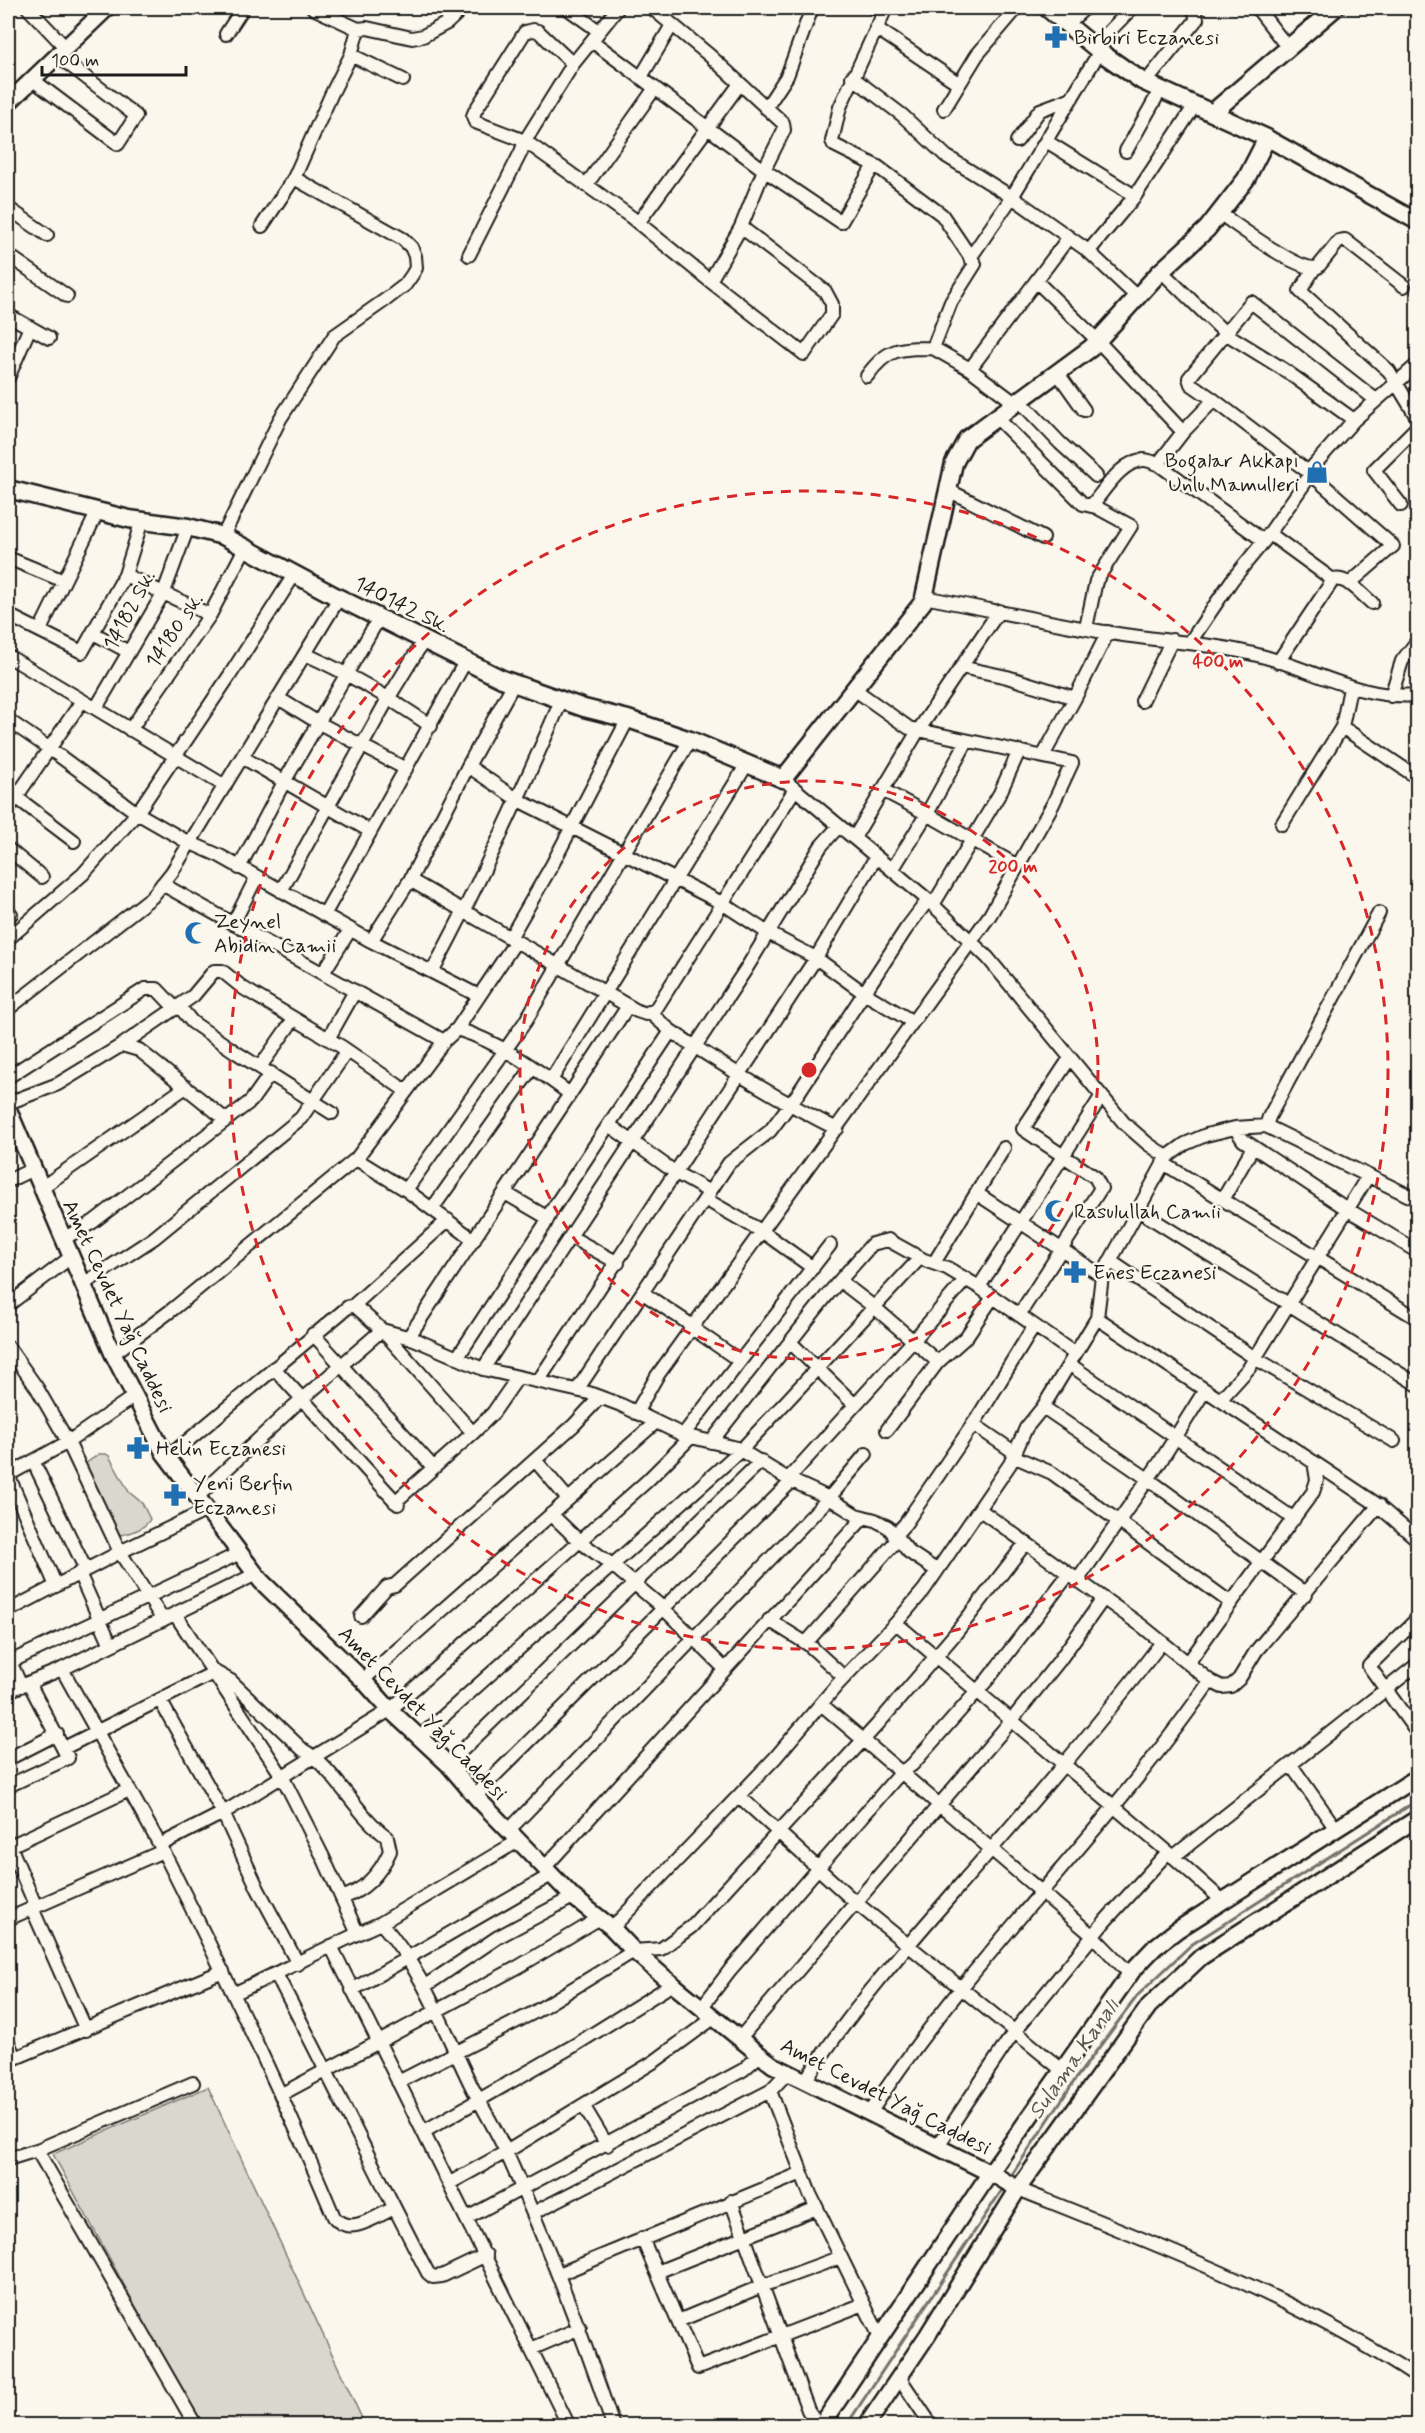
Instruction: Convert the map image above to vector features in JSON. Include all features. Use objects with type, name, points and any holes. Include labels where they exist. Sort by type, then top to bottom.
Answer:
[{"type":"main road","points":[[784,781],[923,602],[954,462],[967,439],[1098,340],[1161,271],[1207,229],[1246,179],[1267,138],[1154,86],[1097,49],[1047,8]]},
{"type":"main road","points":[[1212,113],[1335,8]]},
{"type":"main road","name":"140142 Sk.","points":[[8,489],[98,512],[188,527],[223,536],[294,575],[465,662],[514,683],[584,708],[628,719],[690,740],[784,781]]},
{"type":"street","points":[[28,8],[62,52],[136,116],[118,144],[33,80]]},
{"type":"street","points":[[8,104],[107,8]]},
{"type":"street","points":[[226,34],[243,8]]},
{"type":"street","points":[[313,8],[358,28],[412,38],[423,36],[447,22],[463,8]]},
{"type":"street","points":[[567,8],[595,36],[655,88],[764,170],[840,222],[874,165]]},
{"type":"street","points":[[469,255],[525,141],[573,64],[618,8]]},
{"type":"street","points":[[653,8],[709,55],[783,123],[784,130],[764,170],[741,227],[710,281]]},
{"type":"street","points":[[766,108],[787,76],[812,8]]},
{"type":"street","points":[[886,8],[852,77],[840,107],[832,141],[834,145],[874,165],[942,215],[975,264],[951,303],[933,348]]},
{"type":"street","points":[[944,109],[977,55],[1017,8]]},
{"type":"street","points":[[1067,24],[1085,8]]},
{"type":"street","points":[[970,258],[1012,197],[1072,98],[1097,49],[1132,8]]},
{"type":"street","points":[[1126,151],[1154,86],[1197,19],[1193,8]]},
{"type":"street","points":[[1257,8],[1288,48]]},
{"type":"street","points":[[641,76],[672,25]]},
{"type":"street","points":[[262,226],[294,178],[351,55],[358,28]]},
{"type":"street","points":[[876,28],[958,83]]},
{"type":"street","points":[[573,64],[538,31],[528,30],[522,35],[473,116],[478,125],[525,141],[638,223],[804,354],[832,314],[832,304],[825,291],[741,227]]},
{"type":"street","points":[[351,55],[403,80]]},
{"type":"street","points":[[852,77],[902,115],[946,156],[1012,197],[1089,252],[1137,297]]},
{"type":"street","points":[[638,223],[739,85]]},
{"type":"street","points":[[586,184],[655,88]]},
{"type":"street","points":[[1017,141],[1040,110],[1072,98]]},
{"type":"street","points":[[1089,252],[1135,196],[1195,105]]},
{"type":"street","points":[[1267,138],[1418,222]]},
{"type":"street","points":[[1046,141],[1135,196]]},
{"type":"street","points":[[223,536],[280,419],[334,336],[405,285],[416,268],[415,256],[403,239],[294,178]]},
{"type":"street","points":[[8,208],[47,235]]},
{"type":"street","points":[[1219,213],[1291,260],[1314,268]]},
{"type":"street","points":[[970,369],[1069,237]]},
{"type":"street","points":[[1404,286],[1345,240],[1339,241],[1318,267],[1314,268],[1300,291],[1389,371],[1418,419]]},
{"type":"street","points":[[8,255],[67,296]]},
{"type":"street","points":[[1161,271],[1225,333],[1283,369],[1354,420]]},
{"type":"street","points":[[1036,281],[1098,340],[1183,432]]},
{"type":"street","points":[[1349,584],[1393,546],[1310,473],[1191,384],[1189,378],[1251,302],[1376,400]]},
{"type":"street","points":[[8,315],[49,338]]},
{"type":"street","points":[[8,378],[30,327]]},
{"type":"street","points":[[867,376],[884,355],[901,350],[933,348],[970,369],[1017,402],[1096,476]]},
{"type":"street","points":[[1191,642],[1310,473],[1354,420],[1418,364]]},
{"type":"street","points":[[1057,372],[1084,410]]},
{"type":"street","points":[[1158,464],[1183,432],[1214,400]]},
{"type":"street","points":[[996,417],[1083,504],[1131,526],[1096,581],[1086,628]]},
{"type":"street","points":[[1401,505],[1374,470],[1415,435]]},
{"type":"street","points":[[1091,506],[1123,469],[1132,463],[1145,460],[1158,464],[1333,580],[1338,579],[1349,584],[1372,603]]},
{"type":"street","points":[[948,490],[1043,538]]},
{"type":"street","points":[[40,630],[98,512]]},
{"type":"street","points":[[8,615],[82,652],[125,575],[142,520]]},
{"type":"street","name":"14182 Sk.","points":[[96,708],[164,592],[188,527]]},
{"type":"street","name":"14180 sk.","points":[[130,730],[210,615],[245,548]]},
{"type":"street","points":[[8,558],[64,581]]},
{"type":"street","points":[[125,575],[210,615]]},
{"type":"street","points":[[8,939],[83,874],[137,813],[294,575]]},
{"type":"street","points":[[1278,662],[1333,580]]},
{"type":"street","points":[[924,597],[1108,632],[1191,642],[1266,657],[1350,688],[1391,696],[1418,695]]},
{"type":"street","points":[[8,1009],[152,897],[191,843],[339,598]]},
{"type":"street","points":[[854,838],[918,731],[999,611]]},
{"type":"street","points":[[239,868],[284,782],[379,618]]},
{"type":"street","points":[[1043,756],[1108,632]]},
{"type":"street","points":[[93,633],[129,652]]},
{"type":"street","points":[[1391,696],[1402,661],[1418,639]]},
{"type":"street","points":[[281,891],[424,640]]},
{"type":"street","points":[[1142,702],[1172,640]]},
{"type":"street","points":[[305,654],[348,673],[431,726]]},
{"type":"street","points":[[8,656],[174,758],[225,786]]},
{"type":"street","points":[[324,915],[465,662]]},
{"type":"street","points":[[961,667],[1007,677],[1075,698]]},
{"type":"street","points":[[371,941],[410,880],[468,766],[514,683]]},
{"type":"street","points":[[1282,824],[1342,727],[1350,688]]},
{"type":"street","points":[[636,1413],[657,1376],[990,915],[1053,804],[1072,763],[909,728],[854,689]]},
{"type":"street","points":[[278,698],[319,723],[406,769]]},
{"type":"street","points":[[432,972],[518,800],[562,699]]},
{"type":"street","points":[[8,809],[12,794],[50,749],[82,701]]},
{"type":"street","points":[[113,1354],[173,1309],[356,1158],[444,1041],[458,1029],[479,996],[513,939],[628,719]]},
{"type":"street","points":[[8,720],[137,813],[350,930],[479,996]]},
{"type":"street","points":[[1342,727],[1418,778]]},
{"type":"street","points":[[406,1190],[525,1022],[690,740]]},
{"type":"street","points":[[892,870],[928,812],[967,741]]},
{"type":"street","points":[[577,1390],[729,1163],[770,1131],[789,1106],[906,929],[930,902],[971,841],[1000,793],[1020,751]]},
{"type":"street","points":[[242,757],[370,831]]},
{"type":"street","points":[[551,1080],[747,764]]},
{"type":"street","points":[[468,766],[518,800],[722,903],[768,933],[816,958],[864,993],[913,1022]]},
{"type":"street","points":[[410,880],[628,1006],[646,1014],[655,1010],[722,903],[784,781],[930,902],[988,958],[1101,1097],[1124,1123],[1165,1160],[1223,1199],[1418,1319]]},
{"type":"street","points":[[882,790],[928,812],[971,841],[1018,866]]},
{"type":"street","points":[[12,794],[74,840]]},
{"type":"street","points":[[483,1369],[633,1144],[821,846],[839,826]]},
{"type":"street","points":[[8,849],[42,877]]},
{"type":"street","points":[[539,1380],[618,1263],[816,958],[876,857]]},
{"type":"street","points":[[233,924],[256,878]]},
{"type":"street","points":[[162,884],[444,1041]]},
{"type":"street","points":[[1266,1126],[1379,913]]},
{"type":"street","points":[[323,973],[350,930]]},
{"type":"street","points":[[8,1104],[58,1084],[122,1045],[193,996],[214,971],[222,971],[243,988],[347,1051],[406,1091]]},
{"type":"street","points":[[8,1077],[145,989],[157,989],[192,1022],[332,1113]]},
{"type":"street","points":[[328,1039],[355,991]]},
{"type":"street","points":[[408,1338],[628,1006]]},
{"type":"street","points":[[649,1012],[671,1031],[739,1076],[789,1106],[837,1129]]},
{"type":"street","points":[[63,1239],[93,1222],[251,1101],[293,1020]]},
{"type":"street","points":[[458,1029],[483,1037],[504,1049],[570,1094]]},
{"type":"street","points":[[457,1358],[671,1031]]},
{"type":"street","points":[[122,1045],[140,1050],[225,1119]]},
{"type":"street","points":[[82,1285],[154,1238],[301,1118],[347,1051]]},
{"type":"street","points":[[1019,1315],[1101,1188],[1095,1178],[1023,1129],[1070,1058]]},
{"type":"street","points":[[432,1209],[532,1068]]},
{"type":"street","points":[[41,1188],[186,1087]]},
{"type":"street","points":[[979,1287],[1101,1097]]},
{"type":"street","name":"Amet Cevdet Yağ Caddesi","points":[[8,1109],[12,1132],[33,1169],[133,1397],[167,1458],[256,1574],[418,1738],[448,1764],[477,1798],[573,1897],[612,1928],[634,1951],[760,2055],[788,2072],[1015,2188]]},
{"type":"street","points":[[609,1125],[707,1196],[813,1268]]},
{"type":"street","points":[[612,1928],[775,1758],[844,1677],[924,1590],[980,1510],[1014,1454],[1026,1428],[1042,1407],[1097,1318],[1102,1276],[1165,1160],[1195,1139],[1235,1128],[1266,1126],[1418,1200]]},
{"type":"street","points":[[1235,1128],[1240,1138],[1253,1147],[1347,1209],[1418,1252]]},
{"type":"street","points":[[1223,1199],[1253,1147]]},
{"type":"street","points":[[934,1263],[1004,1148]]},
{"type":"street","points":[[356,1158],[406,1190],[474,1240]]},
{"type":"street","points":[[8,1181],[33,1169]]},
{"type":"street","points":[[1220,1400],[1255,1358],[1368,1176]]},
{"type":"street","points":[[505,1193],[548,1218]]},
{"type":"street","points":[[976,1193],[1102,1276]]},
{"type":"street","points":[[1138,1210],[1418,1385]]},
{"type":"street","points":[[167,1458],[313,1335],[348,1307],[354,1305],[448,1220]]},
{"type":"street","points":[[571,1237],[618,1263]]},
{"type":"street","points":[[711,1442],[872,1244],[888,1240],[979,1287],[1034,1326],[1072,1359],[1196,1452],[1294,1519]]},
{"type":"street","points":[[8,1919],[161,1848],[223,1813],[390,1710],[647,1481],[687,1436],[740,1361],[830,1245]]},
{"type":"street","points":[[8,1305],[71,1257]]},
{"type":"street","points":[[418,1738],[741,1450],[920,1258]]},
{"type":"street","points":[[1110,1261],[1255,1358],[1394,1442]]},
{"type":"street","points":[[477,1798],[483,1787],[790,1480],[966,1279]]},
{"type":"street","points":[[840,1281],[938,1362]]},
{"type":"street","points":[[643,1293],[740,1361]]},
{"type":"street","points":[[887,1430],[938,1362],[966,1336],[993,1297]]},
{"type":"street","points":[[354,1305],[382,1330],[473,1433]]},
{"type":"street","points":[[1097,1318],[1378,1505],[1418,1540]]},
{"type":"street","points":[[807,1643],[896,1538],[973,1424],[1034,1326]]},
{"type":"street","points":[[382,1330],[408,1338],[483,1369],[539,1380],[600,1397],[687,1436],[741,1450],[790,1480],[829,1498],[842,1507],[888,1527],[909,1552],[936,1570]]},
{"type":"street","points":[[197,1497],[301,1400],[382,1330]]},
{"type":"street","points":[[313,1335],[433,1467]]},
{"type":"street","points":[[790,1342],[855,1405]]},
{"type":"street","points":[[8,1347],[37,1388],[68,1442],[120,1552],[163,1620]]},
{"type":"street","points":[[274,1368],[397,1503],[493,1413],[518,1377]]},
{"type":"street","points":[[450,2183],[506,2152],[655,2061],[708,2012],[730,1970],[901,1772],[912,1765],[988,1679],[1119,1521],[1205,1390]]},
{"type":"street","points":[[56,1586],[8,1475],[68,1442],[133,1397]]},
{"type":"street","points":[[361,1616],[387,1587],[395,1585],[535,1460],[600,1397]]},
{"type":"street","points":[[1042,1407],[1148,1479],[1306,1594]]},
{"type":"street","points":[[363,1680],[655,1423]]},
{"type":"street","points":[[973,1424],[1014,1454],[1052,1473],[1231,1603]]},
{"type":"street","points":[[235,1993],[298,1964],[357,1932],[381,1923],[513,1836],[694,1638],[829,1498],[866,1454]]},
{"type":"street","points":[[535,1460],[568,1499]]},
{"type":"street","points":[[33,1461],[111,1645]]},
{"type":"street","points":[[448,1764],[761,1461]]},
{"type":"street","points":[[1188,1664],[1313,1492],[1317,1480],[1314,1462]]},
{"type":"street","points":[[980,1510],[1162,1642],[1210,1681],[1221,1686],[1231,1686],[1239,1679],[1256,1651],[1306,1594],[1378,1505]]},
{"type":"street","points":[[8,1611],[120,1552],[207,1510]]},
{"type":"street","points":[[551,1514],[579,1541],[611,1564],[663,1608],[725,1669]]},
{"type":"street","points":[[352,1990],[548,1871],[725,1669],[864,1517]]},
{"type":"street","points":[[398,2082],[533,2013],[634,1951],[661,1949],[691,1928],[863,1740],[955,1634],[1025,1544]]},
{"type":"street","points":[[8,1786],[68,1758],[57,1734],[9,1660],[100,1620],[240,1553]]},
{"type":"street","points":[[8,1691],[62,1669],[256,1574]]},
{"type":"street","points":[[740,2038],[1011,1721],[1059,1661],[1103,1599]]},
{"type":"street","points":[[175,1614],[282,1776],[357,1932]]},
{"type":"street","points":[[1418,1618],[1369,1666],[1418,1734]]},
{"type":"street","points":[[770,1620],[807,1643],[844,1677]]},
{"type":"street","points":[[896,1623],[1171,1854],[1223,1901]]},
{"type":"street","points":[[806,2081],[828,2046],[908,1945],[1064,1765],[1162,1642]]},
{"type":"street","points":[[937,2147],[1014,2032],[1093,1936],[1171,1854],[1291,1765],[1418,1664]]},
{"type":"street","points":[[62,1669],[161,1848],[235,1993],[282,2094],[336,2220],[343,2225],[351,2226],[394,2208]]},
{"type":"street","points":[[64,1748],[215,1672]]},
{"type":"street","points":[[215,1672],[231,1681],[303,1750],[315,1757],[376,1830],[387,1837],[390,1845],[387,1859],[373,1879],[360,1891],[342,1898]]},
{"type":"street","points":[[870,2113],[901,2065],[1115,1808],[1140,1772],[1181,1723],[1210,1681]]},
{"type":"street","points":[[160,1700],[223,1813],[258,1889],[298,1964]]},
{"type":"street","points":[[821,1704],[1093,1936],[1130,1974]]},
{"type":"street","points":[[8,1759],[57,1734]]},
{"type":"street","points":[[1291,1765],[1336,1829]]},
{"type":"street","points":[[731,2201],[808,2410],[816,2423],[821,2426],[1062,2070],[1130,1974],[1155,1947],[1177,1930],[1418,1777]]},
{"type":"street","points":[[86,2030],[8,1845],[129,1790]]},
{"type":"street","points":[[739,1796],[855,1902],[1062,2070]]},
{"type":"street","points":[[866,2426],[927,2336],[1015,2188],[1149,2006],[1201,1957],[1418,1818]]},
{"type":"street","points":[[425,1986],[498,1937],[573,1897]]},
{"type":"street","points":[[282,2094],[518,1967],[600,1918]]},
{"type":"street","points":[[381,1923],[408,1958],[425,1986],[455,2052],[506,2152],[559,2274],[613,2426]]},
{"type":"street","points":[[331,1946],[569,2426]]},
{"type":"street","points":[[8,2042],[11,2060],[223,1971]]},
{"type":"street","points":[[276,1974],[328,2071],[428,2273],[434,2277],[442,2276],[486,2255]]},
{"type":"street","points":[[423,2132],[674,1984]]},
{"type":"street","points":[[467,2218],[607,2145],[743,2070],[760,2055]]},
{"type":"street","points":[[533,2213],[770,2091],[788,2072]]},
{"type":"street","points":[[8,2159],[37,2150],[193,2083]]},
{"type":"street","points":[[770,2091],[817,2208],[880,2337]]},
{"type":"street","points":[[583,2105],[607,2145]]},
{"type":"street","points":[[37,2150],[196,2426]]},
{"type":"street","points":[[559,2274],[802,2173]]},
{"type":"street","points":[[1015,2188],[1199,2262],[1371,2347],[1418,2378]]},
{"type":"street","points":[[657,2272],[817,2208]]},
{"type":"street","points":[[642,2238],[698,2368],[864,2304]]},
{"type":"street","points":[[678,2321],[762,2286],[841,2257]]},
{"type":"street","points":[[531,2349],[580,2328]]},
{"type":"street","points":[[899,2377],[932,2426]]},
{"type":"shaded area","points":[[99,1454],[109,1456],[129,1492],[142,1503],[150,1519],[137,1530],[120,1535],[116,1531],[85,1464]]},
{"type":"shaded area","points":[[208,2087],[365,2425],[200,2425],[53,2154]]},
{"type":"waterway","name":"Sulama Kanalı","points":[[1009,2179],[1077,2077],[1138,1995],[1191,1945],[1418,1800]]},
{"type":"waterway","name":"Sulama Kanalı","points":[[846,2426],[1004,2187]]},
{"type":"place","name":"Birbiri Eczanesi","points":[[1056,37]]},
{"type":"place","name":"Bogalar Akkapı Unlu Mamulleri","points":[[1317,472]]},
{"type":"place","name":"Zeynel Abidin Camii","points":[[196,933]]},
{"type":"place","name":"Rasulullah Camii","points":[[1056,1211]]},
{"type":"place","name":"Enes Eczanesi","points":[[1075,1272]]},
{"type":"place","name":"Helin Eczanesi","points":[[138,1448]]},
{"type":"place","name":"Yeni Berfin Eczanesi","points":[[175,1495]]}]
